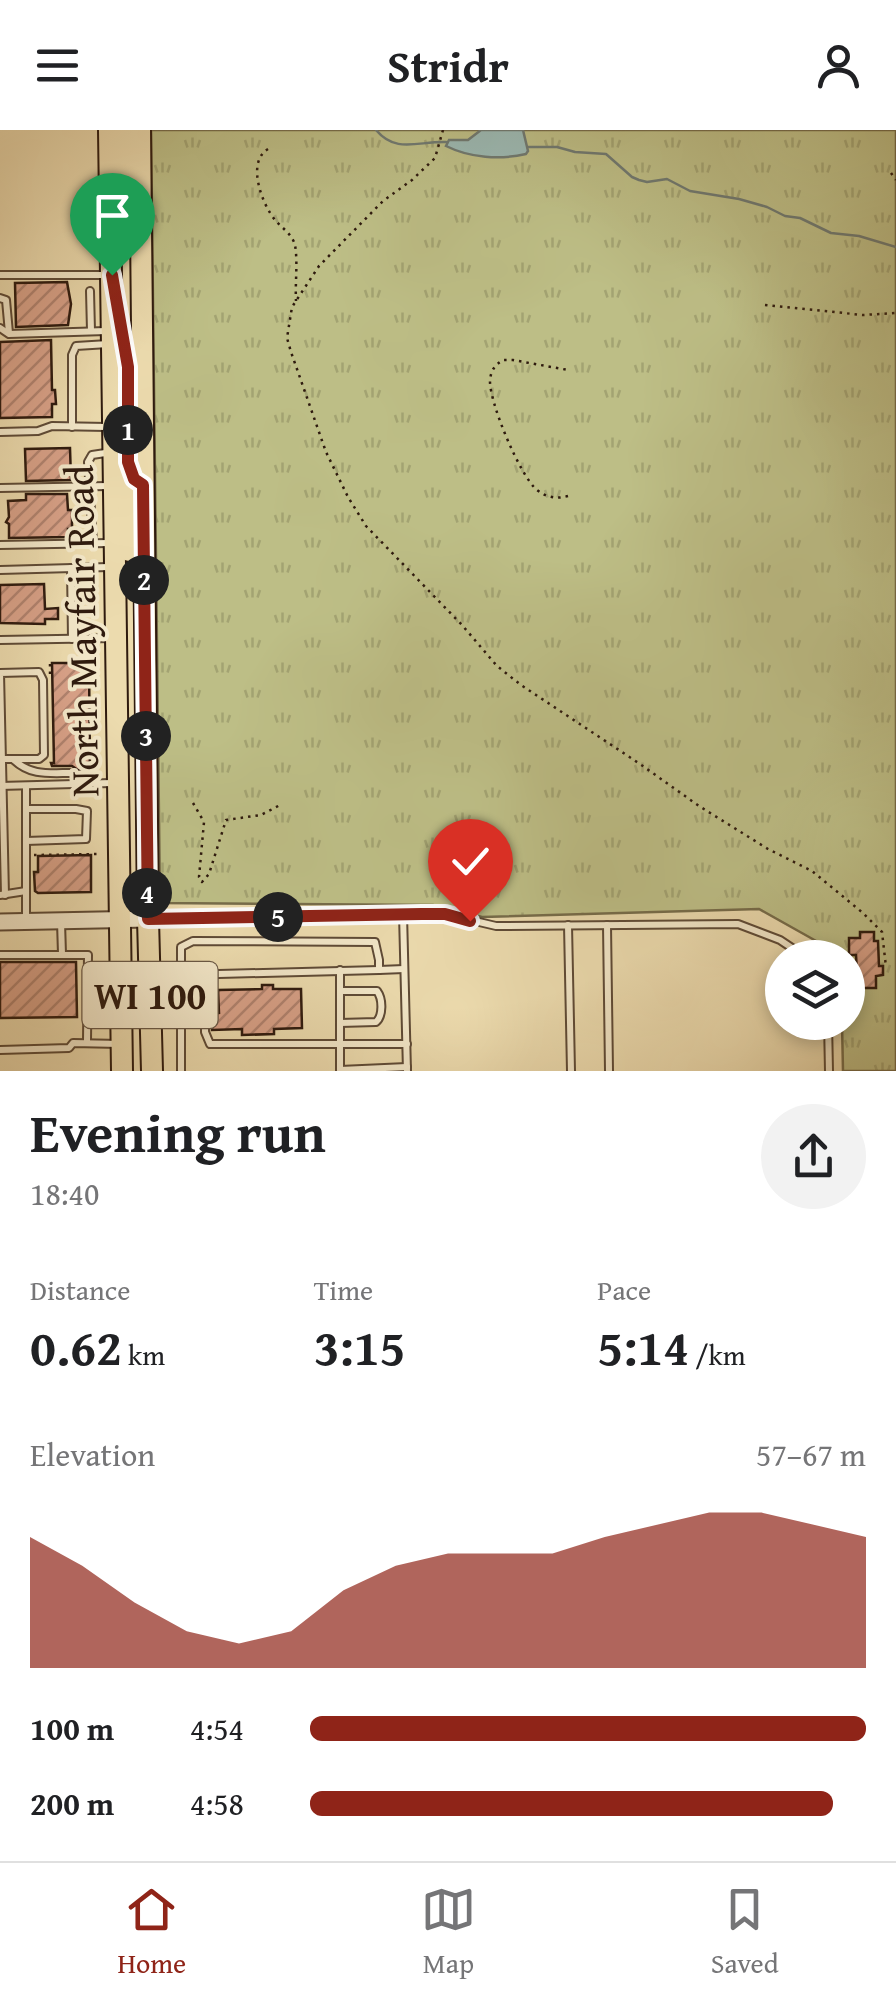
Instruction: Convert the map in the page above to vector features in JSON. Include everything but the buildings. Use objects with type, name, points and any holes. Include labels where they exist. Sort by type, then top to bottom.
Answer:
[{"type":"main road","name":"North Mayfair Road","points":[[110,130],[112,275],[105,335],[114,427],[122,1071]]},
{"type":"main road","points":[[125,130],[126,198],[141,283]]},
{"type":"main road","name":"North Mayfair Road","points":[[140,130],[152,1071]]},
{"type":"main road","points":[[112,275],[128,367],[128,462],[134,479],[143,485]]},
{"type":"main road","points":[[114,486],[122,490],[129,506],[130,575],[145,651]]},
{"type":"main road","points":[[116,567],[131,658],[132,894],[139,913],[148,919]]},
{"type":"main road","points":[[120,919],[129,930],[133,945],[136,1034],[143,1071]]},
{"type":"main road","points":[[121,1033],[130,1071]]},
{"type":"street","points":[[0,922],[403,914]]},
{"type":"lane","points":[[0,276],[112,275]]},
{"type":"lane","points":[[90,291],[105,335]]},
{"type":"lane","points":[[0,298],[6,300],[8,334]]},
{"type":"lane","points":[[0,328],[8,334],[105,335]]},
{"type":"lane","points":[[72,427],[72,355],[76,346],[105,335]]},
{"type":"lane","points":[[0,432],[38,431],[52,426],[114,427]]},
{"type":"lane","points":[[93,543],[90,458],[114,452]]},
{"type":"lane","points":[[0,488],[114,486]]},
{"type":"lane","points":[[0,545],[115,543]]},
{"type":"lane","points":[[0,570],[116,567]]},
{"type":"lane","points":[[71,568],[72,639]]},
{"type":"lane","points":[[0,640],[116,638]]},
{"type":"lane","points":[[2,759],[44,755],[44,680],[39,672],[0,673],[2,895],[26,891]]},
{"type":"lane","points":[[13,759],[28,771],[72,774],[80,784]]},
{"type":"lane","points":[[2,786],[118,783]]},
{"type":"lane","points":[[26,786],[26,921]]},
{"type":"lane","points":[[26,809],[87,811],[88,831],[86,839],[26,841]]},
{"type":"lane","points":[[340,970],[340,1070],[407,1069],[403,914],[445,914],[496,926],[738,924],[780,940]]},
{"type":"lane","points":[[61,920],[62,955]]},
{"type":"lane","points":[[568,926],[571,1071]]},
{"type":"lane","points":[[607,926],[609,1071]]},
{"type":"lane","points":[[181,1071],[181,947],[193,941],[375,942],[379,970]]},
{"type":"lane","points":[[0,955],[88,955],[87,1041]]},
{"type":"lane","points":[[181,975],[404,969]]},
{"type":"lane","points":[[204,974],[205,1032],[210,1044],[407,1044]]},
{"type":"lane","points":[[340,991],[377,991],[381,1015],[376,1022],[340,1023]]},
{"type":"lane","points":[[0,1050],[69,1048],[73,1042],[121,1033]]},
{"type":"lane","points":[[828,1040],[828,1071]]},
{"type":"path","points":[[443,130],[435,158],[383,202],[319,266],[289,321],[287,338],[291,352],[326,452],[348,496],[366,526],[497,666],[699,806],[812,871],[882,932],[886,967]]},
{"type":"path","points":[[268,149],[258,160],[258,180],[269,211],[294,242],[296,302]]},
{"type":"path","points":[[891,173],[896,180]]},
{"type":"path","points":[[764,305],[896,313]]},
{"type":"path","points":[[568,370],[508,360],[495,366],[490,382],[502,424],[525,475],[548,496],[568,496]]},
{"type":"path","points":[[193,803],[204,822],[198,877],[202,882],[209,874],[226,820],[260,815],[282,804]]},
{"type":"path","points":[[33,855],[105,854]]},
{"type":"green space","points":[[151,130],[896,130],[896,1071],[843,1071],[842,1040],[865,1040],[865,940],[814,940],[759,909],[482,917],[433,905],[160,903]]},
{"type":"water","points":[[481,130],[523,130],[528,151],[516,156],[485,157],[446,146],[449,140],[468,140]]},
{"type":"waterway","points":[[376,130],[400,144],[446,142]]},
{"type":"waterway","points":[[528,147],[606,154],[639,180],[667,179],[690,191],[767,207],[831,233],[896,247]]},
{"type":"route","points":[[112,275],[128,367],[128,462],[134,479],[143,485],[148,919],[445,914],[470,921]]}]
